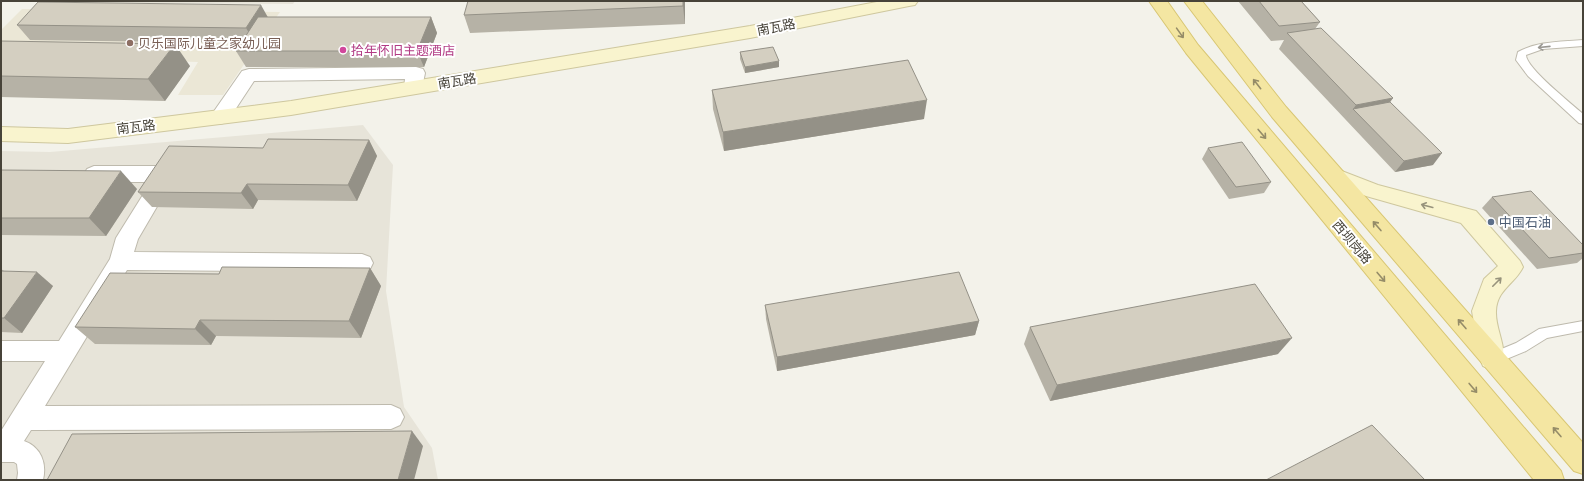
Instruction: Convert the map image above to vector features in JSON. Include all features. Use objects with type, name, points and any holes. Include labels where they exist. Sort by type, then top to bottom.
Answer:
[{"type":"main road","name":"西坝岗路","points":[[1158,1],[1192,49],[1454,365],[1552,480]]},
{"type":"main road","points":[[1193,1],[1279,112],[1583,462]]},
{"type":"main road","points":[[1454,365],[1492,359]]},
{"type":"street","name":"南瓦路","points":[[1,134],[68,136],[291,108],[750,32],[909,1]]},
{"type":"street","points":[[220,117],[249,75],[416,73],[413,88]]},
{"type":"street","points":[[3,450],[121,261],[127,238],[171,166],[72,174]]},
{"type":"street","points":[[1334,176],[1373,191],[1468,217],[1512,267],[1492,286],[1484,311],[1492,359]]},
{"type":"street","points":[[121,261],[362,263]]},
{"type":"street","points":[[1,351],[66,351]]},
{"type":"street","points":[[24,418],[391,417]]},
{"type":"street","points":[[3,450],[17,450],[26,455],[31,463],[32,473],[30,480]]},
{"type":"lane","points":[[1583,43],[1538,47],[1527,50],[1521,54],[1521,60],[1532,74],[1583,120]]},
{"type":"lane","points":[[1492,359],[1520,347],[1544,333],[1583,326]]},
{"type":"shaded area","points":[[73,1],[295,1],[293,4],[76,3]]},
{"type":"shaded area","name":"贝乐国际儿童之家幼儿园","points":[[22,9],[280,12],[223,95],[178,95],[198,62],[1,56],[1,30]]},
{"type":"shaded area","points":[[363,125],[393,165],[386,291],[404,407],[432,448],[438,480],[1,480],[1,151],[50,152]]},
{"type":"building","points":[[468,1],[683,1],[683,6],[464,15]]},
{"type":"building","points":[[1259,1],[1301,1],[1320,22],[1279,26]]},
{"type":"building","points":[[38,2],[261,5],[246,28],[17,25]]},
{"type":"building","points":[[258,17],[431,17],[417,51],[236,51]]},
{"type":"building","points":[[1321,28],[1393,98],[1356,105],[1287,33]]},
{"type":"building","points":[[1,41],[175,44],[148,79],[1,76]]},
{"type":"building","points":[[773,47],[779,61],[745,67],[740,52]]},
{"type":"building","points":[[908,60],[927,100],[723,132],[712,90]]},
{"type":"building","points":[[1390,102],[1442,153],[1404,161],[1353,109]]},
{"type":"building","points":[[268,139],[369,140],[348,185],[247,184],[241,193],[138,192],[169,146],[263,148]]},
{"type":"building","points":[[1242,142],[1271,182],[1236,187],[1208,148]]},
{"type":"building","points":[[1,170],[121,171],[89,218],[1,218]]},
{"type":"building","points":[[1531,191],[1583,245],[1583,253],[1549,258],[1492,197]]},
{"type":"building","points":[[222,267],[370,268],[349,321],[200,320],[195,329],[75,327],[110,273],[219,274]]},
{"type":"building","points":[[1,271],[37,272],[4,318],[1,318]]},
{"type":"building","points":[[959,272],[979,321],[777,357],[765,305]]},
{"type":"building","points":[[1255,284],[1292,338],[1057,385],[1030,327]]},
{"type":"building","points":[[1372,425],[1425,480],[1266,480]]},
{"type":"building","points":[[412,431],[398,480],[47,480],[72,434]]},
{"type":"place","name":"贝乐国际儿童之家幼儿园","points":[[130,43]]},
{"type":"place","name":"拾年怀旧主题酒店","points":[[343,50]]},
{"type":"place","name":"中国石油","points":[[1491,222]]}]
